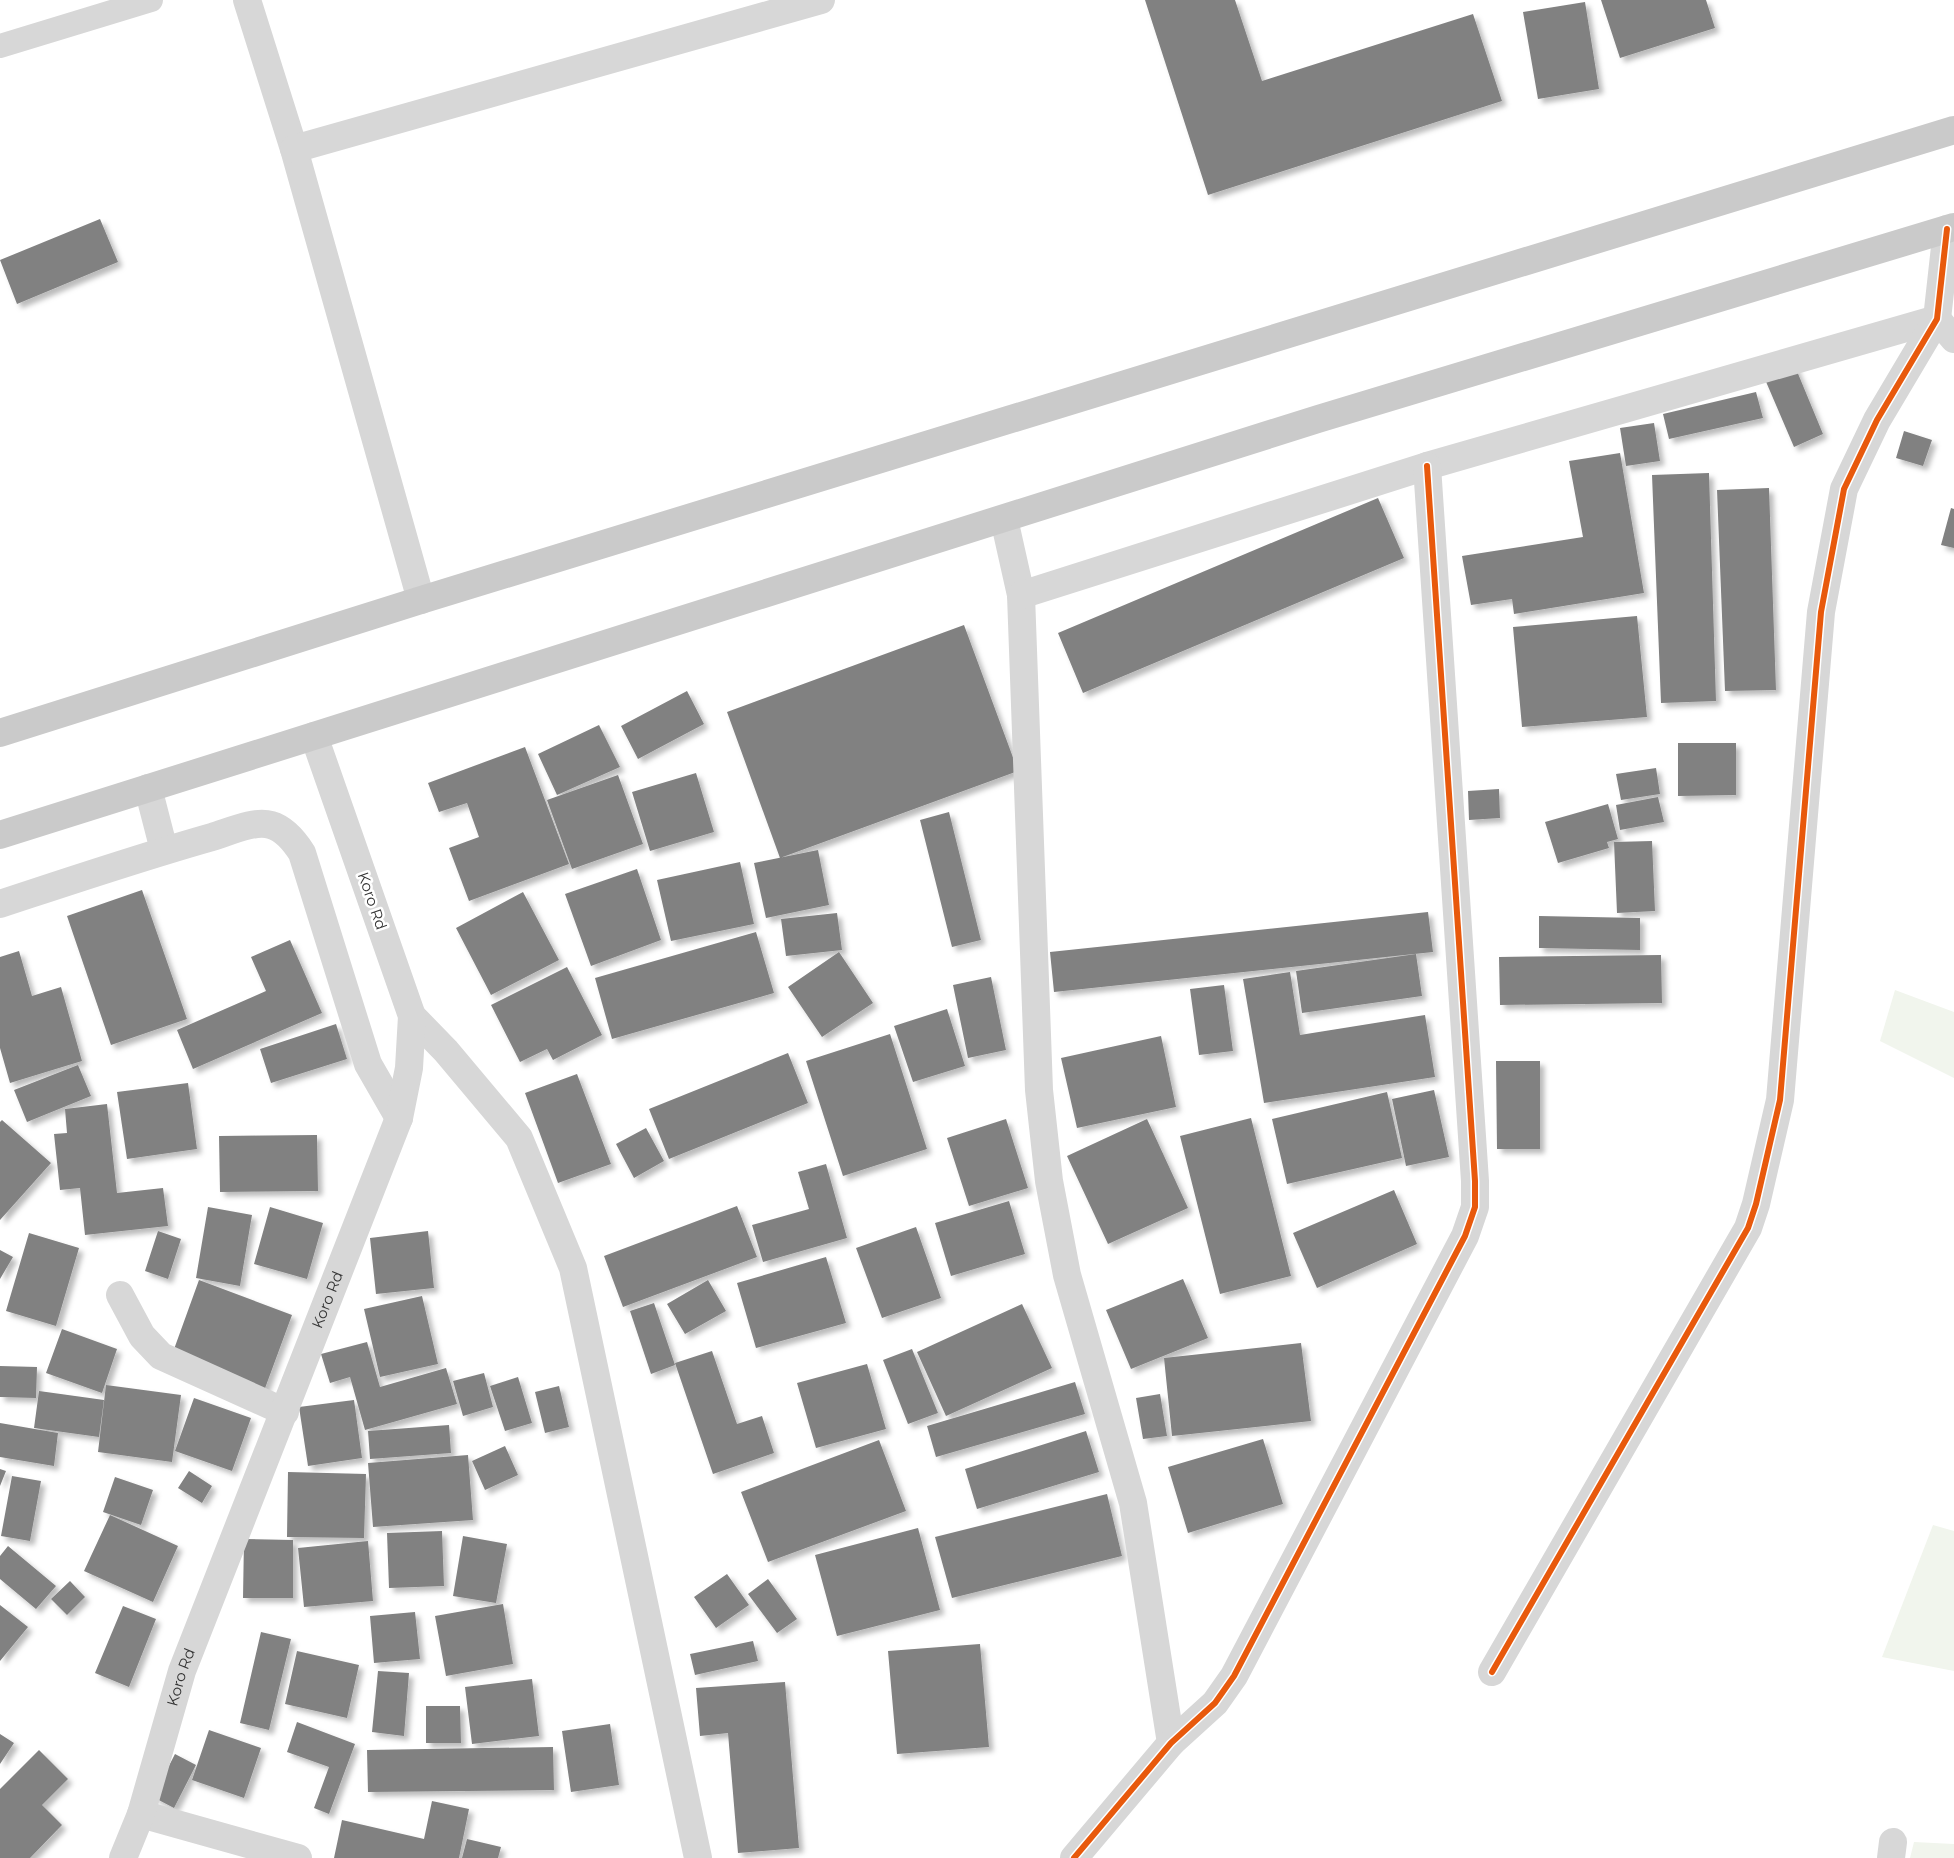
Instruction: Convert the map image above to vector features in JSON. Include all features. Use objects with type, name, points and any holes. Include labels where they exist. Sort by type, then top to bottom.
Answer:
[{"type":"main road","points":[[0,734],[421,600],[1954,130]]},
{"type":"main road","points":[[0,835],[1004,520],[1318,419],[1951,228]]},
{"type":"street","points":[[247,0],[294,149],[421,600]]},
{"type":"street","points":[[294,149],[821,0]]},
{"type":"street","points":[[1492,1672],[1748,1228],[1756,1204],[1780,1100],[1821,612],[1844,488],[1876,420],[1937,319],[1951,228]]},
{"type":"street","points":[[1937,319],[1954,339]]},
{"type":"street","points":[[1021,595],[1427,466],[1937,319]]},
{"type":"street","points":[[1074,1858],[1171,1743],[1214,1703],[1234,1676],[1465,1236],[1475,1208],[1475,1171],[1427,466]]},
{"type":"street","points":[[1004,520],[1021,595],[1039,1090],[1049,1181],[1067,1276],[1133,1503],[1171,1743]]},
{"type":"street","name":"Koro Rd","points":[[124,1858],[141,1814],[182,1671],[399,1118],[409,1068],[412,1016],[314,736]]},
{"type":"street","points":[[148,788],[164,850]]},
{"type":"street","points":[[0,904],[164,850],[258,825],[271,825],[294,842],[302,853],[368,1064],[399,1118]]},
{"type":"street","points":[[412,1016],[446,1050],[519,1138],[573,1268],[698,1858]]},
{"type":"street","points":[[120,1296],[142,1336],[161,1356],[285,1412]]},
{"type":"street","points":[[141,1814],[298,1858]]},
{"type":"lane","points":[[0,46],[151,0]]},
{"type":"shaded area","points":[[1895,990],[1954,1012],[1954,1078],[1880,1041]]},
{"type":"shaded area","points":[[1933,1525],[1954,1531],[1954,1671],[1882,1657]]},
{"type":"shaded area","points":[[1914,1842],[1954,1844],[1954,1858],[1910,1858]]},
{"type":"building","points":[[1145,0],[1235,0],[1262,81],[1473,14],[1502,101],[1208,195]]},
{"type":"building","points":[[1601,0],[1706,0],[1715,28],[1620,58]]},
{"type":"building","points":[[1585,2],[1599,89],[1538,99],[1523,12]]},
{"type":"building","points":[[100,219],[118,262],[17,304],[0,260]]},
{"type":"building","points":[[1794,364],[1823,434],[1794,447],[1764,377]]},
{"type":"building","points":[[1756,392],[1763,418],[1669,439],[1663,414]]},
{"type":"building","points":[[1654,423],[1660,461],[1626,466],[1620,428]]},
{"type":"building","points":[[1904,431],[1932,440],[1923,466],[1896,458]]},
{"type":"building","points":[[1620,453],[1644,593],[1514,614],[1512,599],[1471,605],[1462,556],[1583,537],[1569,461]]},
{"type":"building","points":[[1709,473],[1716,701],[1661,703],[1652,475]]},
{"type":"building","points":[[1769,488],[1776,690],[1725,691],[1717,490]]},
{"type":"building","points":[[1378,498],[1404,558],[1083,693],[1058,633]]},
{"type":"building","points":[[1951,508],[1954,509],[1954,548],[1941,545]]},
{"type":"building","points":[[1637,616],[1647,717],[1522,727],[1513,627]]},
{"type":"building","points":[[964,625],[1018,771],[780,858],[727,712]]},
{"type":"building","points":[[687,691],[704,724],[638,759],[621,726]]},
{"type":"building","points":[[599,725],[620,767],[557,795],[538,754]]},
{"type":"building","points":[[1678,743],[1736,743],[1736,795],[1678,796]]},
{"type":"building","points":[[525,747],[569,864],[469,901],[449,848],[479,837],[467,803],[439,812],[428,783]]},
{"type":"building","points":[[1656,768],[1660,794],[1621,800],[1616,774]]},
{"type":"building","points":[[696,773],[714,832],[650,851],[632,792]]},
{"type":"building","points":[[618,775],[643,844],[572,869],[547,800]]},
{"type":"building","points":[[1499,789],[1500,818],[1469,820],[1468,791]]},
{"type":"building","points":[[1658,797],[1664,822],[1620,830],[1616,805]]},
{"type":"building","points":[[1608,804],[1618,839],[1607,842],[1609,848],[1558,863],[1545,822]]},
{"type":"building","points":[[949,812],[981,940],[952,947],[920,820]]},
{"type":"building","points":[[1652,841],[1655,911],[1617,913],[1614,842]]},
{"type":"building","points":[[818,850],[829,905],[766,918],[754,863]]},
{"type":"building","points":[[740,862],[754,924],[671,941],[657,880]]},
{"type":"building","points":[[637,869],[661,940],[591,966],[565,894]]},
{"type":"building","points":[[142,890],[187,1019],[111,1045],[67,916]]},
{"type":"building","points":[[523,892],[559,960],[491,995],[456,928]]},
{"type":"building","points":[[1428,912],[1433,952],[1054,992],[1050,952]]},
{"type":"building","points":[[837,913],[842,950],[786,956],[781,919]]},
{"type":"building","points":[[1539,916],[1640,918],[1640,950],[1539,948]]},
{"type":"building","points":[[756,932],[774,993],[612,1039],[595,978]]},
{"type":"building","points":[[290,940],[322,1013],[193,1069],[177,1030],[266,991],[251,957]]},
{"type":"building","points":[[19,951],[32,996],[61,987],[82,1061],[10,1083],[0,1048],[0,957]]},
{"type":"building","points":[[839,952],[873,1003],[822,1037],[788,987]]},
{"type":"building","points":[[1416,954],[1422,996],[1302,1013],[1296,971]]},
{"type":"building","points":[[1661,955],[1662,1003],[1500,1005],[1499,957]]},
{"type":"building","points":[[567,967],[602,1035],[553,1060],[547,1049],[520,1062],[491,1005]]},
{"type":"building","points":[[1290,972],[1300,1035],[1425,1015],[1435,1077],[1264,1103],[1243,979]]},
{"type":"building","points":[[991,977],[1006,1050],[968,1058],[953,985]]},
{"type":"building","points":[[1224,985],[1233,1051],[1199,1055],[1190,989]]},
{"type":"building","points":[[947,1009],[965,1066],[913,1082],[894,1026]]},
{"type":"building","points":[[336,1024],[347,1059],[271,1083],[260,1049]]},
{"type":"building","points":[[890,1034],[927,1149],[843,1176],[806,1061]]},
{"type":"building","points":[[1161,1036],[1176,1107],[1077,1128],[1061,1058]]},
{"type":"building","points":[[788,1053],[808,1103],[669,1159],[649,1109]]},
{"type":"building","points":[[1496,1061],[1540,1061],[1540,1149],[1497,1149]]},
{"type":"building","points":[[78,1065],[91,1096],[27,1122],[14,1090]]},
{"type":"building","points":[[577,1074],[611,1164],[558,1183],[525,1093]]},
{"type":"building","points":[[188,1083],[197,1149],[127,1159],[117,1092]]},
{"type":"building","points":[[1434,1090],[1449,1157],[1406,1166],[1392,1099]]},
{"type":"building","points":[[1387,1092],[1402,1158],[1287,1184],[1272,1119]]},
{"type":"building","points":[[107,1104],[117,1193],[163,1188],[168,1226],[85,1235],[80,1188],[60,1190],[54,1134],[67,1133],[65,1109]]},
{"type":"building","points":[[1251,1118],[1291,1276],[1220,1294],[1180,1136]]},
{"type":"building","points":[[1006,1119],[1028,1188],[969,1206],[947,1138]]},
{"type":"building","points":[[1147,1119],[1188,1208],[1108,1244],[1067,1156]]},
{"type":"building","points":[[2,1120],[51,1163],[0,1220],[0,1122]]},
{"type":"building","points":[[646,1128],[664,1161],[634,1178],[616,1144]]},
{"type":"building","points":[[317,1135],[318,1191],[220,1192],[219,1136]]},
{"type":"building","points":[[826,1164],[847,1238],[763,1262],[752,1225],[809,1209],[798,1172]]},
{"type":"building","points":[[1394,1190],[1417,1244],[1317,1288],[1293,1233]]},
{"type":"building","points":[[1009,1201],[1025,1254],[951,1276],[935,1223]]},
{"type":"building","points":[[737,1206],[757,1257],[623,1307],[604,1256]]},
{"type":"building","points":[[208,1207],[252,1215],[240,1286],[196,1278]]},
{"type":"building","points":[[270,1207],[323,1223],[307,1279],[254,1264]]},
{"type":"building","points":[[916,1227],[941,1298],[882,1318],[856,1248]]},
{"type":"building","points":[[158,1231],[181,1239],[168,1279],[145,1271]]},
{"type":"building","points":[[428,1231],[434,1288],[376,1294],[370,1238]]},
{"type":"building","points":[[29,1233],[79,1248],[56,1326],[6,1311]]},
{"type":"building","points":[[0,1250],[13,1257],[0,1279]]},
{"type":"building","points":[[826,1257],[846,1323],[756,1348],[737,1283]]},
{"type":"building","points":[[1183,1279],[1208,1338],[1131,1369],[1106,1310]]},
{"type":"building","points":[[199,1280],[292,1315],[264,1391],[173,1352]]},
{"type":"building","points":[[708,1280],[726,1311],[685,1334],[667,1304]]},
{"type":"building","points":[[422,1296],[438,1364],[380,1377],[364,1309]]},
{"type":"building","points":[[654,1303],[675,1365],[651,1374],[630,1311]]},
{"type":"building","points":[[1022,1304],[1052,1368],[946,1416],[917,1352]]},
{"type":"building","points":[[62,1329],[117,1349],[102,1393],[46,1373]]},
{"type":"building","points":[[367,1342],[380,1387],[446,1368],[457,1404],[365,1430],[350,1377],[330,1383],[321,1354]]},
{"type":"building","points":[[1301,1343],[1311,1421],[1172,1436],[1164,1358]]},
{"type":"building","points":[[912,1349],[938,1413],[908,1424],[883,1360]]},
{"type":"building","points":[[712,1351],[737,1424],[762,1416],[774,1453],[713,1474],[675,1363]]},
{"type":"building","points":[[867,1364],[886,1429],[816,1448],[797,1383]]},
{"type":"building","points":[[0,1366],[37,1367],[36,1398],[0,1397]]},
{"type":"building","points":[[484,1373],[493,1407],[463,1416],[453,1381]]},
{"type":"building","points":[[518,1377],[532,1423],[505,1431],[490,1386]]},
{"type":"building","points":[[1075,1382],[1085,1414],[936,1457],[927,1426]]},
{"type":"building","points":[[106,1385],[181,1395],[172,1462],[98,1452]]},
{"type":"building","points":[[559,1386],[569,1427],[545,1433],[535,1392]]},
{"type":"building","points":[[39,1391],[104,1400],[99,1437],[34,1428]]},
{"type":"building","points":[[1160,1394],[1167,1436],[1143,1439],[1136,1398]]},
{"type":"building","points":[[194,1398],[251,1418],[232,1471],[175,1451]]},
{"type":"building","points":[[354,1400],[362,1458],[308,1466],[299,1407]]},
{"type":"building","points":[[0,1423],[58,1433],[54,1466],[0,1457]]},
{"type":"building","points":[[449,1425],[451,1453],[370,1459],[368,1431]]},
{"type":"building","points":[[1086,1431],[1099,1472],[977,1509],[965,1469]]},
{"type":"building","points":[[1263,1439],[1283,1504],[1188,1533],[1168,1467]]},
{"type":"building","points":[[879,1440],[906,1511],[768,1562],[741,1492]]},
{"type":"building","points":[[505,1446],[518,1475],[485,1490],[472,1461]]},
{"type":"building","points":[[468,1455],[473,1520],[373,1527],[368,1463]]},
{"type":"building","points":[[0,1469],[6,1471],[0,1486]]},
{"type":"building","points":[[189,1471],[212,1486],[202,1503],[178,1488]]},
{"type":"building","points":[[288,1472],[366,1474],[364,1538],[287,1537]]},
{"type":"building","points":[[12,1476],[41,1481],[30,1541],[1,1536]]},
{"type":"building","points":[[115,1477],[153,1490],[141,1525],[103,1512]]},
{"type":"building","points":[[1107,1494],[1122,1556],[952,1598],[935,1537]]},
{"type":"building","points":[[110,1515],[178,1546],[153,1602],[84,1571]]},
{"type":"building","points":[[918,1528],[940,1610],[837,1636],[815,1555]]},
{"type":"building","points":[[442,1531],[444,1586],[389,1588],[387,1533]]},
{"type":"building","points":[[463,1536],[507,1544],[496,1603],[453,1596]]},
{"type":"building","points":[[244,1539],[293,1540],[293,1598],[243,1598]]},
{"type":"building","points":[[368,1541],[373,1601],[304,1607],[298,1548]]},
{"type":"building","points":[[8,1546],[56,1586],[36,1609],[0,1579],[0,1556]]},
{"type":"building","points":[[727,1574],[749,1605],[716,1628],[694,1597]]},
{"type":"building","points":[[768,1579],[797,1619],[777,1633],[748,1594]]},
{"type":"building","points":[[70,1581],[85,1597],[67,1615],[51,1599]]},
{"type":"building","points":[[503,1604],[513,1664],[446,1676],[435,1616]]},
{"type":"building","points":[[0,1605],[28,1627],[0,1661]]},
{"type":"building","points":[[123,1606],[156,1619],[129,1687],[95,1673]]},
{"type":"building","points":[[415,1612],[420,1659],[374,1663],[370,1616]]},
{"type":"building","points":[[261,1632],[291,1639],[269,1730],[240,1723]]},
{"type":"building","points":[[753,1641],[758,1661],[695,1675],[690,1654]]},
{"type":"building","points":[[980,1644],[989,1747],[897,1754],[888,1651]]},
{"type":"building","points":[[297,1651],[359,1665],[347,1718],[285,1704]]},
{"type":"building","points":[[378,1671],[409,1673],[404,1736],[372,1732]]},
{"type":"building","points":[[532,1679],[539,1736],[472,1744],[465,1687]]},
{"type":"building","points":[[785,1682],[799,1848],[738,1853],[728,1733],[700,1736],[696,1688]]},
{"type":"building","points":[[426,1706],[460,1706],[461,1743],[426,1743]]},
{"type":"building","points":[[297,1722],[355,1744],[329,1814],[314,1808],[329,1767],[287,1752]]},
{"type":"building","points":[[610,1724],[619,1785],[571,1792],[562,1731]]},
{"type":"building","points":[[209,1730],[261,1748],[244,1798],[192,1780]]},
{"type":"building","points":[[0,1734],[14,1743],[0,1764]]},
{"type":"building","points":[[553,1747],[554,1790],[368,1792],[367,1750]]},
{"type":"building","points":[[39,1750],[68,1779],[42,1805],[62,1825],[30,1858],[0,1858],[0,1789]]},
{"type":"building","points":[[175,1754],[196,1765],[174,1808],[153,1797]]},
{"type":"building","points":[[432,1801],[469,1809],[459,1858],[334,1858],[342,1820],[424,1839]]},
{"type":"building","points":[[467,1839],[501,1847],[498,1858],[462,1858]]},
{"type":"cycle path","points":[[1492,1672],[1748,1228],[1756,1204],[1780,1100],[1821,612],[1844,489],[1877,420],[1937,319],[1947,229]]},
{"type":"cycle path","points":[[1074,1858],[1171,1743],[1215,1703],[1234,1676],[1465,1236],[1475,1207],[1475,1181],[1427,466]]}]
